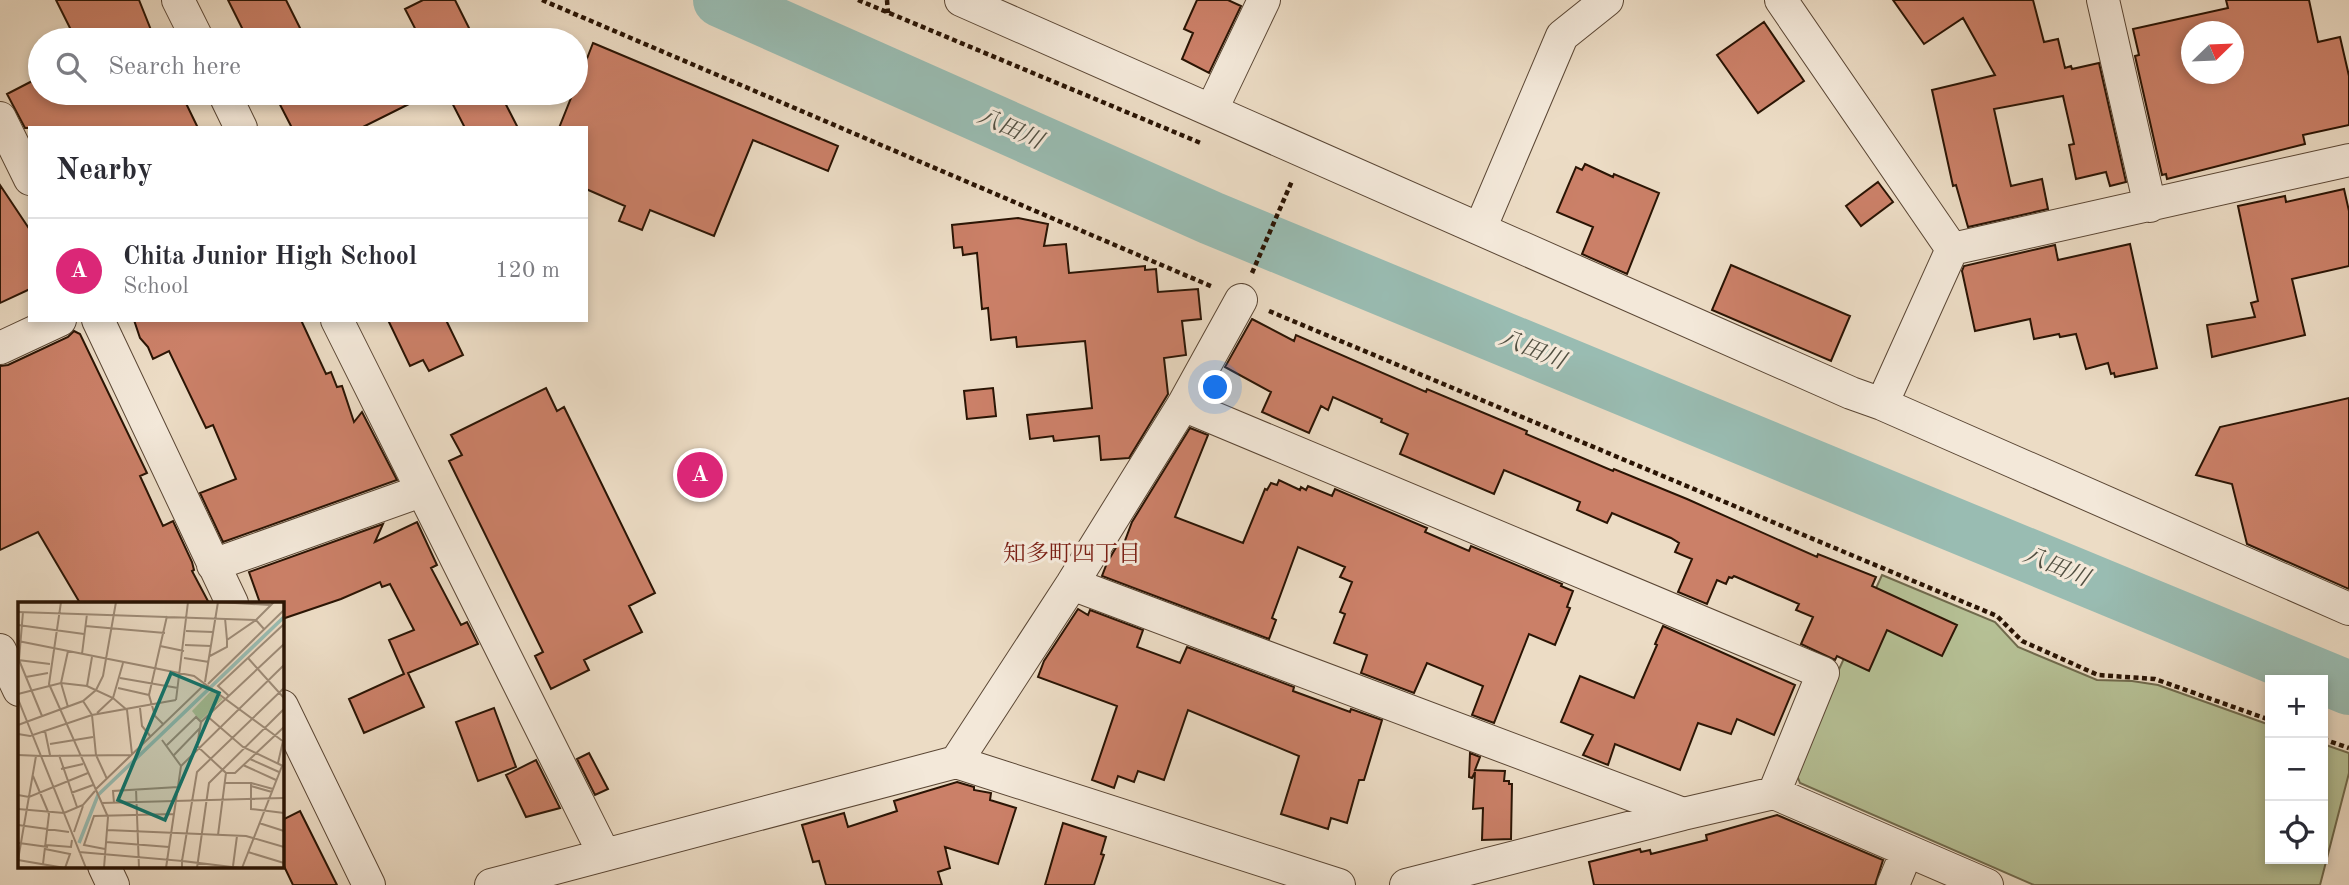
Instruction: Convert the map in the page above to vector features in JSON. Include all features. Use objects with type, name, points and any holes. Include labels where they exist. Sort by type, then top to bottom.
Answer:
[{"type":"street","points":[[178,0],[192,28]]},
{"type":"street","points":[[961,0],[1851,393],[1882,404],[2349,609]]},
{"type":"street","points":[[1212,109],[1264,0]]},
{"type":"street","points":[[1480,229],[1562,36],[1607,0]]},
{"type":"street","points":[[1781,0],[1952,249]]},
{"type":"street","points":[[2103,0],[2150,206]]},
{"type":"street","points":[[230,105],[240,126]]},
{"type":"street","points":[[0,118],[28,175]]},
{"type":"street","points":[[1952,249],[2349,160]]},
{"type":"street","points":[[1882,404],[1952,249]]},
{"type":"street","points":[[956,762],[1072,584],[1183,405],[1245,289]]},
{"type":"street","points":[[0,348],[57,322]]},
{"type":"street","points":[[99,322],[232,602]]},
{"type":"street","points":[[338,322],[604,853]]},
{"type":"street","points":[[1183,405],[1823,673],[1774,793]]},
{"type":"street","points":[[213,565],[421,491]]},
{"type":"street","points":[[1072,584],[1683,814]]},
{"type":"street","points":[[0,650],[18,688]]},
{"type":"street","points":[[284,710],[369,885]]},
{"type":"street","points":[[491,885],[956,762],[1339,885]]},
{"type":"street","points":[[1405,885],[1774,793],[1987,885]]},
{"type":"street","points":[[1892,885],[1907,851]]},
{"type":"street","points":[[105,868],[113,885]]},
{"type":"path","points":[[542,0],[1245,289],[1997,616],[2022,641],[2098,676],[2155,678],[2265,718]]},
{"type":"path","points":[[887,0],[888,13]]},
{"type":"path","points":[[1245,289],[1290,183]]},
{"type":"path","points":[[2328,741],[2349,748]]},
{"type":"green space","points":[[1882,575],[1995,622],[2018,647],[2097,680],[2158,685],[2265,723],[2265,864],[2325,864],[2320,885],[2034,885],[1800,783],[1794,768]]},
{"type":"green space","points":[[2328,746],[2349,753],[2349,773],[2328,854]]},
{"type":"building","points":[[56,0],[139,0],[150,28],[70,28]]},
{"type":"building","points":[[228,0],[286,0],[300,28],[242,28]]},
{"type":"building","points":[[423,0],[455,0],[469,28],[415,28],[405,9]]},
{"type":"building","points":[[1197,0],[1228,0],[1241,6],[1209,73],[1182,59],[1193,33],[1184,29]]},
{"type":"building","points":[[1893,0],[2033,0],[2044,42],[2058,39],[2065,68],[2099,63],[2126,182],[2110,186],[2106,172],[2076,179],[2069,145],[2074,144],[2063,96],[1994,109],[2011,186],[2042,179],[2048,209],[1968,227],[1956,185],[1953,186],[1932,90],[1995,75],[1963,18],[1924,44]]},
{"type":"building","points":[[2226,0],[2309,0],[2318,42],[2340,37],[2349,76],[2349,125],[2303,135],[2305,144],[2167,179],[2166,174],[2162,175],[2135,56],[2139,55],[2133,29],[2228,8]]},
{"type":"building","points":[[1764,22],[1804,81],[1758,113],[1717,55]]},
{"type":"building","points":[[593,43],[838,146],[828,171],[753,140],[714,236],[650,210],[642,230],[619,221],[625,206],[588,190],[588,126],[560,126],[568,105],[588,105],[588,56]]},
{"type":"building","points":[[28,83],[28,105],[187,105],[197,126],[25,128],[7,94]]},
{"type":"building","points":[[280,105],[407,105],[365,126],[291,126]]},
{"type":"building","points":[[453,105],[506,105],[517,126],[464,126]]},
{"type":"building","points":[[1585,164],[1659,193],[1627,274],[1582,254],[1593,227],[1557,212],[1576,167],[1582,170]]},
{"type":"building","points":[[1878,182],[1893,202],[1861,226],[1846,206]]},
{"type":"building","points":[[0,185],[28,227],[28,290],[0,303]]},
{"type":"building","points":[[2344,189],[2349,211],[2349,266],[2292,279],[2305,335],[2212,357],[2207,325],[2255,317],[2251,303],[2258,301],[2238,206],[2285,196],[2286,202]]},
{"type":"building","points":[[1018,218],[1048,224],[1044,246],[1066,244],[1069,273],[1145,266],[1145,270],[1156,269],[1158,292],[1198,289],[1201,319],[1182,321],[1186,355],[1164,358],[1168,394],[1129,458],[1101,460],[1099,436],[1054,441],[1053,436],[1030,439],[1027,415],[1092,408],[1085,341],[1017,347],[1016,337],[991,340],[988,308],[982,309],[977,253],[963,255],[962,247],[954,248],[952,225]]},
{"type":"building","points":[[2130,244],[2157,368],[2115,377],[2114,373],[2111,374],[2108,363],[2086,369],[2076,334],[2034,339],[2030,319],[1975,331],[1962,271],[1964,266],[2055,245],[2058,260]]},
{"type":"building","points":[[1731,265],[1850,316],[1831,361],[1712,310]]},
{"type":"building","points":[[1252,319],[1294,341],[1296,335],[1426,392],[1427,389],[1527,431],[1526,434],[1613,471],[1614,469],[1687,499],[1817,557],[1818,554],[1876,577],[1872,586],[1957,625],[1942,656],[1887,630],[1869,671],[1837,656],[1835,660],[1801,644],[1813,617],[1796,610],[1799,604],[1734,576],[1729,577],[1726,584],[1717,580],[1707,604],[1678,592],[1692,559],[1675,552],[1679,543],[1671,538],[1612,513],[1607,523],[1577,510],[1580,502],[1504,470],[1494,494],[1400,454],[1408,434],[1333,397],[1328,410],[1321,406],[1309,433],[1262,412],[1271,392],[1225,367]]},
{"type":"building","points":[[135,322],[302,322],[326,374],[331,372],[337,387],[342,386],[354,422],[362,412],[397,480],[223,542],[200,493],[236,479],[213,425],[206,428],[169,351],[153,359],[140,338]]},
{"type":"building","points":[[389,322],[447,322],[463,355],[429,371],[423,360],[410,366]]},
{"type":"building","points":[[74,331],[80,334],[147,473],[140,476],[163,526],[173,521],[192,562],[192,571],[208,602],[79,602],[38,532],[0,550],[0,366],[8,365],[68,337]]},
{"type":"building","points":[[546,388],[557,411],[564,407],[655,593],[629,606],[642,632],[584,660],[589,670],[551,689],[535,656],[543,652],[449,461],[462,455],[451,435]]},
{"type":"building","points":[[993,388],[996,416],[967,419],[964,391]]},
{"type":"building","points":[[2349,398],[2349,589],[2247,544],[2232,484],[2196,475],[2220,427]]},
{"type":"building","points":[[1190,428],[1208,435],[1175,517],[1243,543],[1265,489],[1267,490],[1271,483],[1277,485],[1279,480],[1300,490],[1301,487],[1306,490],[1308,486],[1332,496],[1335,489],[1427,528],[1425,532],[1469,551],[1471,546],[1573,591],[1567,607],[1570,608],[1555,645],[1529,634],[1494,723],[1472,715],[1483,686],[1427,663],[1414,693],[1361,673],[1367,655],[1334,643],[1345,614],[1340,612],[1352,582],[1340,577],[1345,567],[1298,547],[1272,618],[1276,620],[1269,639],[1102,576],[1118,544],[1123,546],[1132,522]]},
{"type":"building","points":[[417,522],[437,565],[431,568],[461,625],[467,622],[478,644],[408,673],[424,707],[364,733],[349,699],[404,674],[389,640],[414,630],[390,584],[382,587],[380,582],[284,618],[284,602],[260,602],[249,572],[383,524],[375,542]]},
{"type":"building","points":[[1078,609],[1088,615],[1090,610],[1143,630],[1137,647],[1180,663],[1187,647],[1294,687],[1293,691],[1350,712],[1351,709],[1382,720],[1364,780],[1359,780],[1347,823],[1331,818],[1328,829],[1281,814],[1299,756],[1188,710],[1164,780],[1138,771],[1134,782],[1118,776],[1114,788],[1092,780],[1117,706],[1038,677],[1044,661]]},
{"type":"building","points":[[1663,626],[1795,685],[1774,735],[1737,719],[1731,734],[1698,723],[1680,770],[1615,744],[1608,765],[1583,755],[1593,735],[1561,722],[1580,676],[1634,698]]},
{"type":"building","points":[[494,708],[516,767],[478,781],[456,722]]},
{"type":"building","points":[[589,753],[608,789],[595,795],[577,759]]},
{"type":"building","points":[[1470,753],[1480,757],[1475,770],[1505,771],[1504,781],[1512,784],[1511,839],[1482,840],[1483,808],[1473,809],[1475,772],[1472,778],[1469,777]]},
{"type":"building","points":[[536,760],[560,808],[526,817],[506,775]]},
{"type":"building","points":[[957,782],[974,787],[974,790],[991,793],[990,800],[1016,808],[998,864],[945,847],[950,868],[938,872],[942,885],[826,885],[819,861],[813,862],[802,825],[844,813],[848,827],[897,811],[894,801]]},
{"type":"building","points":[[300,811],[337,885],[293,885],[284,866],[284,819]]},
{"type":"building","points":[[1777,815],[1883,860],[1875,885],[1594,885],[1589,862],[1640,849],[1641,852],[1650,850],[1651,854],[1707,840],[1706,835]]},
{"type":"building","points":[[1063,823],[1106,837],[1101,854],[1104,855],[1094,885],[1045,885]]},
{"type":"waterway","name":"八田川","points":[[720,0],[1211,218],[2349,688]]},
{"type":"place","name":"Chita Junior High School","points":[[700,475]]},
{"type":"district","name":"知多町四丁目","points":[[1072,554]]}]
